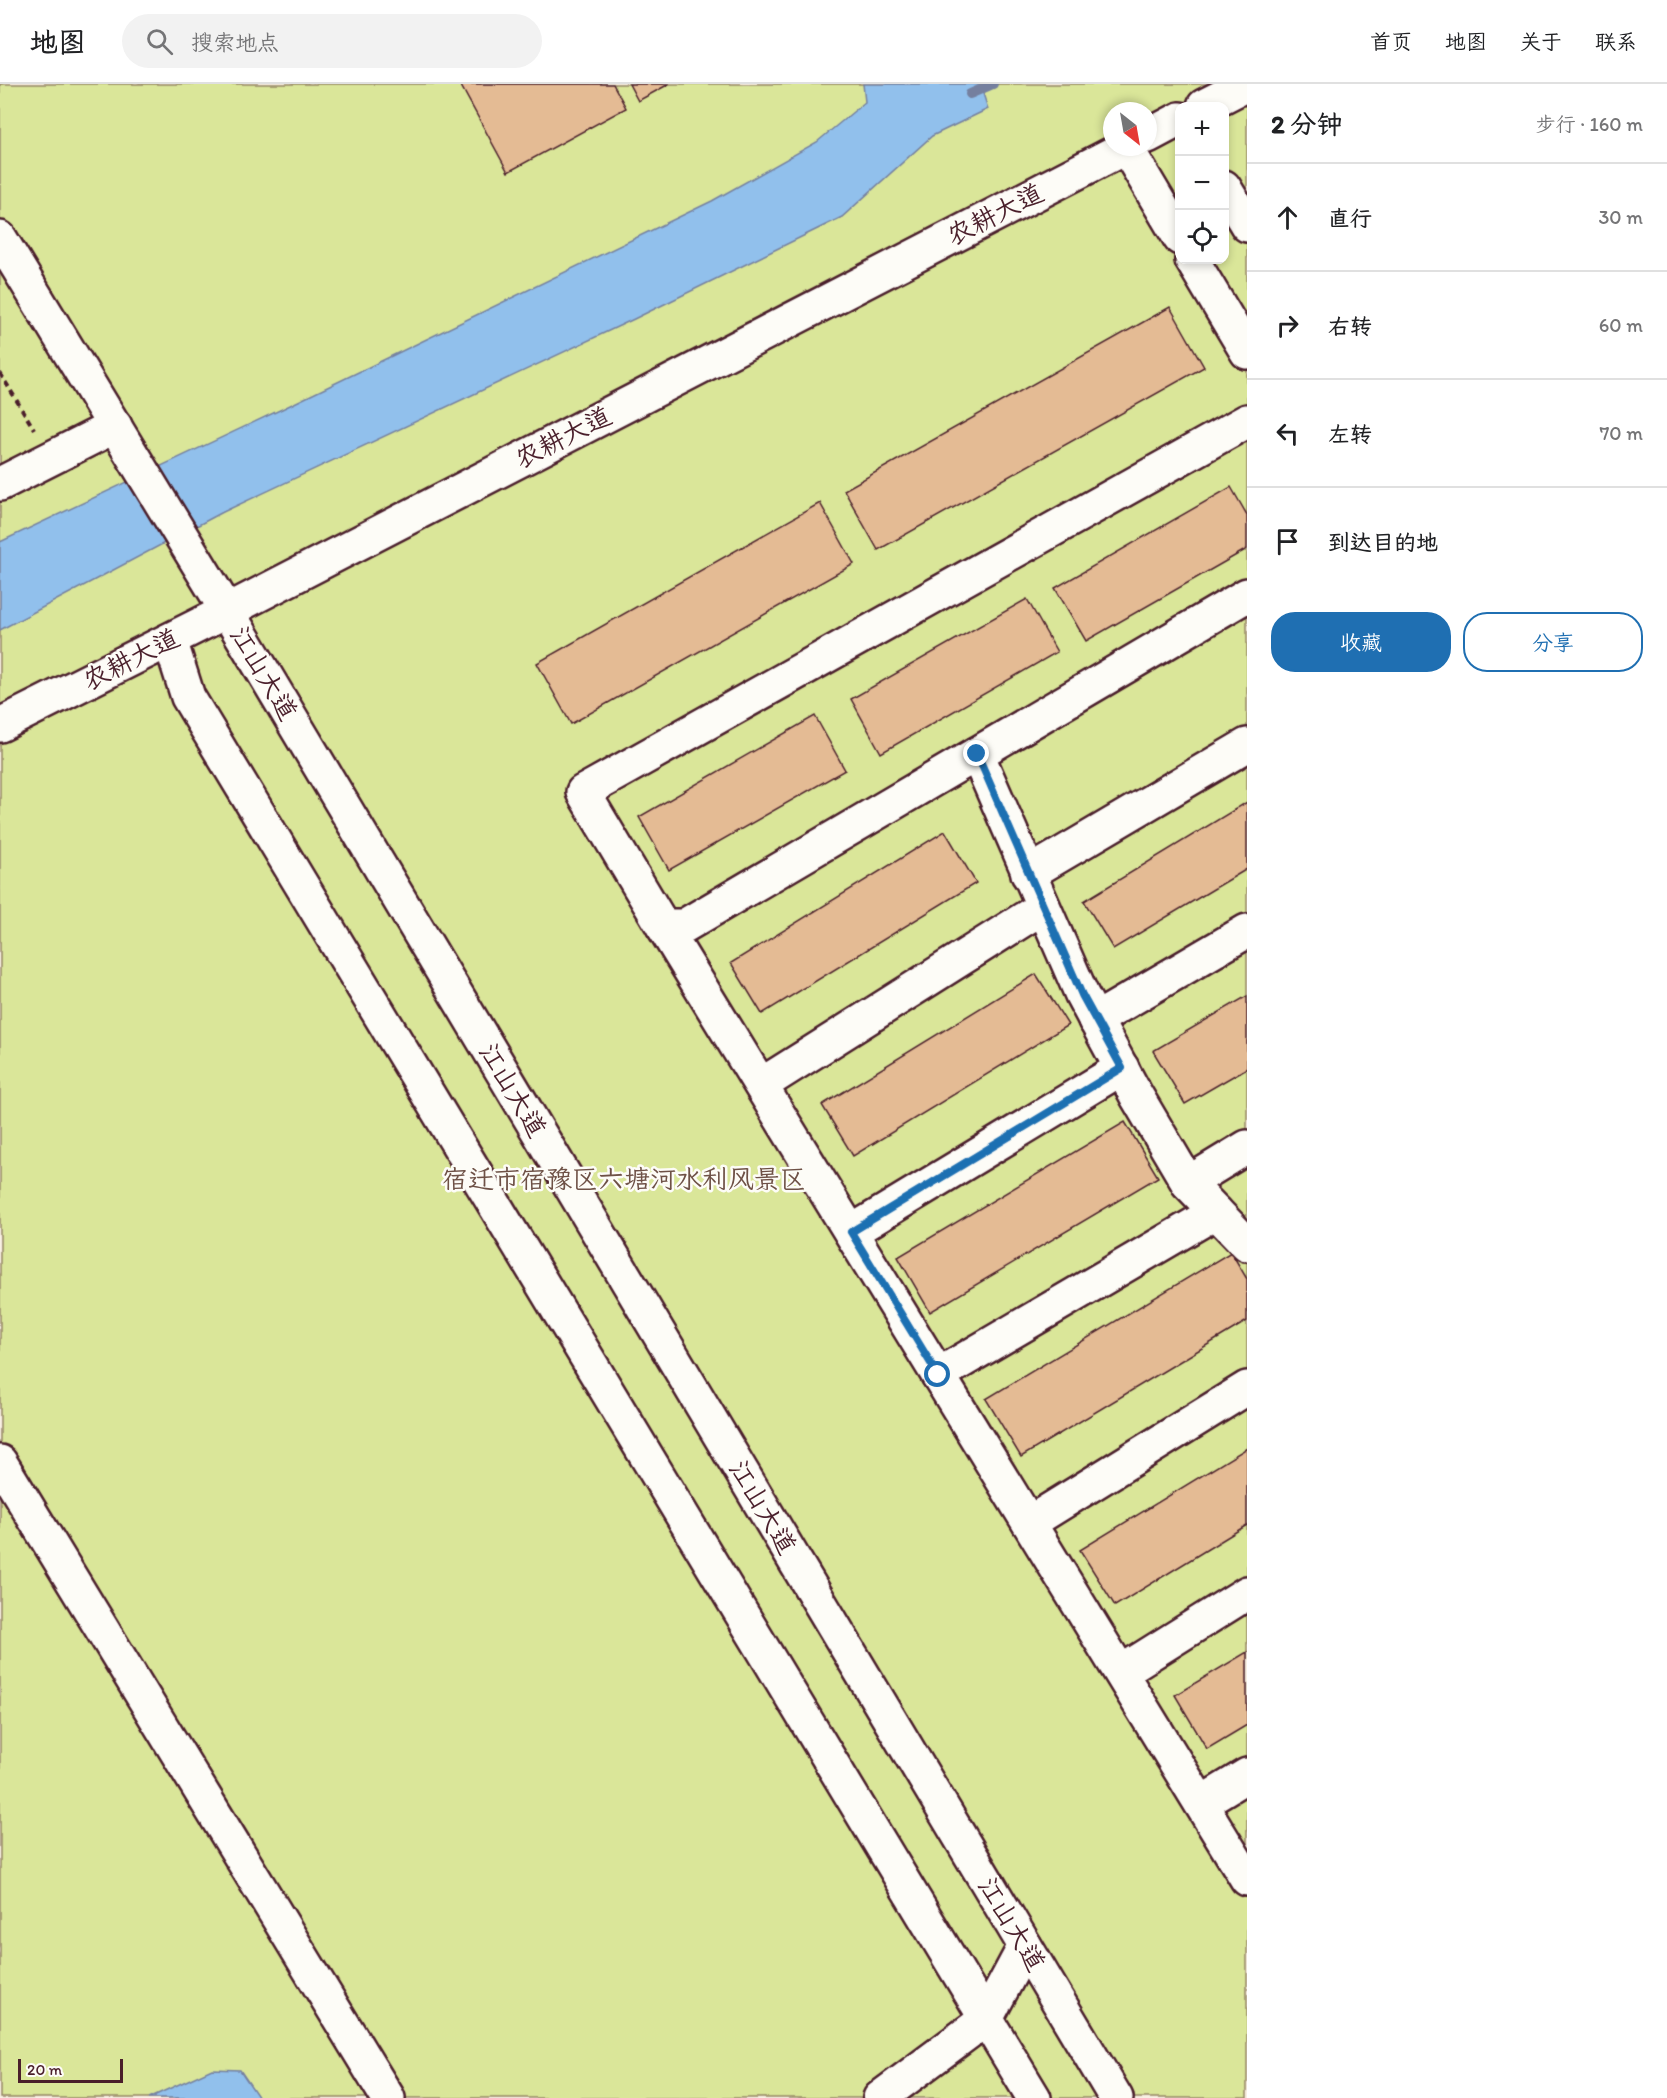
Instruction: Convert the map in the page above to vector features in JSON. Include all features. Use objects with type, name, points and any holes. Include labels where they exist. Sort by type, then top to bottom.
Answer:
[{"type":"main road","points":[[1212,102],[1247,84]]},
{"type":"main road","points":[[1157,131],[1175,121]]},
{"type":"main road","name":"农耕大道","points":[[0,725],[170,640],[221,602],[1108,156]]},
{"type":"main road","points":[[1131,156],[1175,231]]},
{"type":"main road","points":[[1229,195],[1247,225]]},
{"type":"main road","name":"江山大道","points":[[0,238],[221,602],[1116,2098]]},
{"type":"main road","points":[[1194,264],[1247,352]]},
{"type":"main road","points":[[1247,421],[583,792],[1247,1879]]},
{"type":"main road","points":[[0,484],[52,458],[118,432]]},
{"type":"main road","points":[[663,926],[684,926],[1247,596]]},
{"type":"main road","points":[[170,640],[188,697],[1034,2098]]},
{"type":"main road","points":[[1028,874],[1247,745]]},
{"type":"main road","points":[[977,754],[1028,874],[1095,1020],[1188,1183],[1247,1244]]},
{"type":"main road","points":[[761,1085],[1043,907]]},
{"type":"main road","points":[[1095,1020],[1247,931]]},
{"type":"main road","points":[[851,1232],[1122,1068]]},
{"type":"main road","points":[[1188,1183],[1247,1147]]},
{"type":"main road","points":[[938,1375],[1216,1212]]},
{"type":"main road","points":[[1029,1523],[1247,1388]]},
{"type":"main road","points":[[0,1462],[388,2098]]},
{"type":"main road","points":[[1120,1672],[1247,1593]]},
{"type":"main road","points":[[1201,1803],[1247,1775]]},
{"type":"main road","points":[[880,2098],[986,2019],[1025,1946]]},
{"type":"path","points":[[0,373],[52,458]]},
{"type":"green space","name":"宿迁市宿豫区六塘河水利风景区","points":[[0,84],[1247,84],[1247,2098],[0,2098]]},
{"type":"water","points":[[863,84],[980,84],[988,109],[932,136],[842,217],[634,319],[223,512],[0,630],[0,542],[282,409],[712,201],[817,142],[865,102]]},
{"type":"water","points":[[212,2069],[240,2070],[259,2098],[149,2098]]},
{"type":"building","points":[[460,84],[613,84],[626,108],[508,172]]},
{"type":"building","points":[[629,84],[669,84],[638,101]]},
{"type":"building","points":[[1170,307],[1204,367],[878,550],[844,490]]},
{"type":"building","points":[[1231,487],[1247,515],[1247,549],[1086,641],[1055,588]]},
{"type":"building","points":[[820,503],[854,564],[571,724],[537,663]]},
{"type":"building","points":[[1027,599],[1057,652],[881,753],[851,699]]},
{"type":"building","points":[[815,716],[845,770],[669,870],[639,817]]},
{"type":"building","points":[[1247,802],[1247,869],[1113,949],[1084,901]]},
{"type":"building","points":[[945,831],[976,883],[762,1014],[731,963]]},
{"type":"building","points":[[1036,974],[1068,1025],[853,1156],[822,1105]]},
{"type":"building","points":[[1247,996],[1247,1068],[1185,1104],[1153,1051]]},
{"type":"building","points":[[1125,1122],[1158,1177],[930,1312],[898,1257]]},
{"type":"building","points":[[1231,1252],[1247,1279],[1247,1321],[1021,1457],[986,1399]]},
{"type":"building","points":[[1247,1448],[1247,1525],[1115,1606],[1080,1550]]},
{"type":"building","points":[[1247,1652],[1247,1725],[1207,1749],[1175,1695]]},
{"type":"waterway","points":[[970,94],[993,84]]},
{"type":"route","points":[[938,1375],[851,1232],[1122,1068],[1082,995],[977,754]]}]
